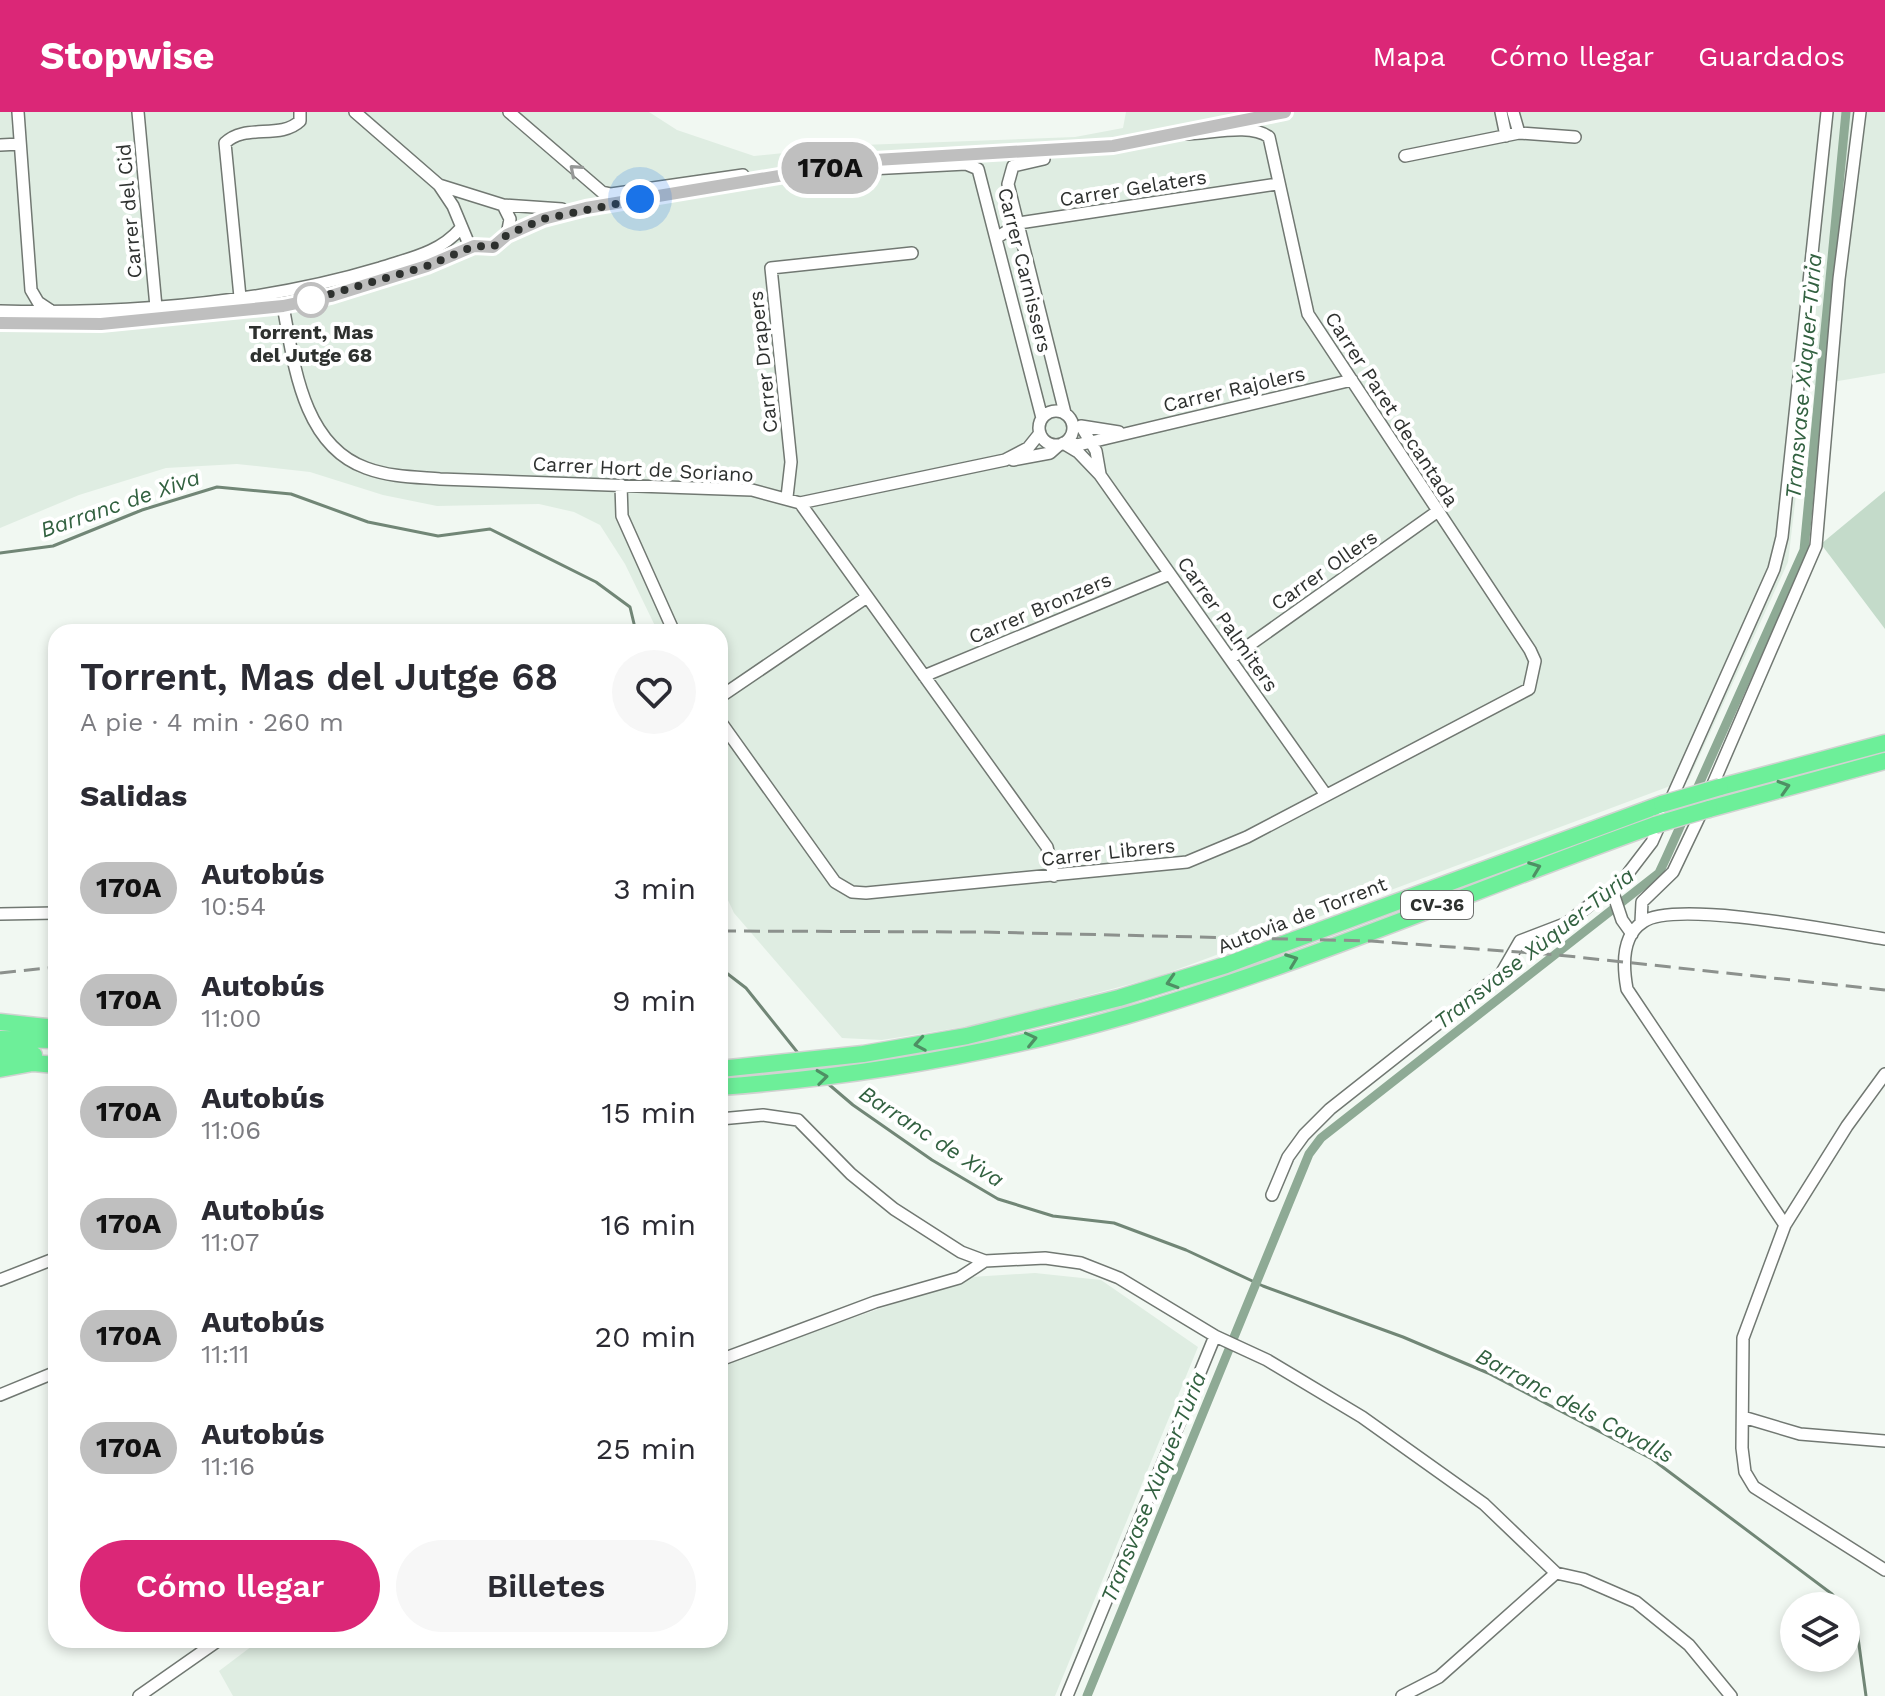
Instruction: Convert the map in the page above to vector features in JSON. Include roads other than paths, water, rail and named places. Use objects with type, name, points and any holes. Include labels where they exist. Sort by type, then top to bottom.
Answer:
[{"type":"highway","name":"Autovia de Torrent","points":[[728,1068],[863,1054],[1028,1022],[1226,965],[1662,804],[1885,743]]},
{"type":"highway","name":"Autovia de Torrent","points":[[728,1086],[873,1071],[972,1053],[1138,1012],[1266,970],[1655,825],[1885,761]]},
{"type":"highway","points":[[0,1022],[48,1027]]},
{"type":"highway","points":[[0,1039],[48,1040]]},
{"type":"highway","points":[[0,1055],[48,1056]]},
{"type":"highway","points":[[0,1069],[33,1063],[48,1064]]},
{"type":"street","points":[[13,311],[24,304],[31,290],[18,112]]},
{"type":"street","name":"Carrer del Cid","points":[[138,112],[156,307]]},
{"type":"street","points":[[240,297],[225,143],[235,134],[292,128],[300,121],[300,112]]},
{"type":"street","points":[[355,112],[439,185],[476,199]]},
{"type":"street","points":[[509,112],[602,192],[611,194],[742,175],[784,176]]},
{"type":"street","points":[[0,323],[101,324],[283,306],[331,296],[427,266],[474,246],[493,247],[507,235],[543,219],[586,208],[875,160],[1085,149],[1180,134],[1285,112]]},
{"type":"street","points":[[1501,112],[1506,136]]},
{"type":"street","points":[[1513,112],[1519,133]]},
{"type":"street","points":[[1272,1195],[1288,1157],[1304,1135],[1330,1109],[1501,974],[1520,941],[1567,923],[1601,896],[1613,893],[1652,842],[1774,569],[1788,500],[1827,112]]},
{"type":"street","points":[[1785,1225],[1627,989],[1624,972],[1632,934],[1641,922],[1642,902],[1673,872],[1685,852],[1813,562],[1839,279],[1860,112]]},
{"type":"street","name":"Carrer Paret decantada","points":[[1180,134],[1208,135],[1252,129],[1262,132],[1271,145],[1277,184],[1308,314],[1530,650],[1535,661],[1534,674]]},
{"type":"street","points":[[1405,156],[1519,133],[1575,137]]},
{"type":"street","points":[[0,145],[20,144]]},
{"type":"street","name":"Carrer Carnissers","points":[[1073,421],[1008,184],[1013,166],[1085,149]]},
{"type":"street","name":"Carrer Carnissers","points":[[845,165],[869,169],[973,166],[981,174],[1042,418],[1040,433]]},
{"type":"street","name":"Carrer Gelaters","points":[[998,237],[1019,223],[1277,184]]},
{"type":"street","points":[[439,185],[474,246]]},
{"type":"street","points":[[0,311],[156,307],[327,284],[416,257],[448,243],[460,224],[463,210],[476,199],[485,197],[503,205],[541,210],[586,208]]},
{"type":"street","points":[[503,205],[510,219],[507,235]]},
{"type":"street","name":"Carrer Drapers","points":[[787,497],[791,462],[771,268],[912,253]]},
{"type":"street","points":[[31,290],[44,307],[54,312]]},
{"type":"street","name":"Carrer Hort de Soriano","points":[[283,306],[312,419],[345,457],[364,468],[391,475],[428,478],[752,490],[800,503],[1047,847],[1054,876]]},
{"type":"street","name":"Carrer Rajolers","points":[[800,503],[1050,453],[1063,443],[1077,445],[1091,442],[1352,380]]},
{"type":"street","points":[[1040,433],[1045,441],[1063,443],[1073,433],[1073,421],[1052,411],[1042,418]]},
{"type":"street","name":"Carrer Rajolers","points":[[1073,421],[1124,432]]},
{"type":"street","name":"Carrer Palmiters","points":[[1073,421],[1091,442],[1100,475]]},
{"type":"street","name":"Carrer Rajolers","points":[[1005,460],[1028,448],[1040,433]]},
{"type":"street","points":[[1098,459],[1109,438]]},
{"type":"street","name":"Carrer Palmiters","points":[[1063,443],[1078,452],[1100,475],[1326,795]]},
{"type":"street","points":[[621,485],[622,516],[670,624]]},
{"type":"street","name":"Carrer Ollers","points":[[1231,658],[1438,511]]},
{"type":"street","name":"Carrer Bronzers","points":[[924,676],[1170,574]]},
{"type":"street","points":[[728,692],[867,597]]},
{"type":"street","name":"Carrer Librers","points":[[728,732],[840,887],[866,893],[1187,862],[1247,837],[1515,697],[1529,689],[1534,674]]},
{"type":"street","points":[[1613,893],[1622,920],[1632,934]]},
{"type":"street","points":[[0,914],[48,913]]},
{"type":"street","points":[[1641,922],[1673,913],[1737,918],[1885,939]]},
{"type":"street","points":[[1885,1074],[1847,1126],[1785,1225],[1743,1338],[1745,1472],[1754,1487],[1885,1570]]},
{"type":"street","points":[[728,1118],[763,1115],[798,1120],[851,1174],[894,1209],[961,1252],[985,1261],[1045,1258],[1081,1263],[1119,1278],[1220,1339],[1267,1360],[1362,1417],[1484,1504],[1556,1573],[1583,1579],[1636,1602],[1689,1645],[1731,1696]]},
{"type":"street","points":[[0,1280],[48,1261]]},
{"type":"street","points":[[728,1357],[875,1302],[959,1278],[985,1261]]},
{"type":"street","points":[[1067,1696],[1220,1339]]},
{"type":"street","points":[[0,1395],[48,1375]]},
{"type":"street","points":[[1743,1417],[1800,1434],[1885,1441]]},
{"type":"street","points":[[1402,1696],[1439,1677],[1556,1573]]},
{"type":"street","points":[[139,1696],[208,1648]]},
{"type":"waterway","name":"Transvase Xùquer-Tùria","points":[[1087,1696],[1309,1154],[1321,1138],[1659,873],[1804,550],[1846,112]]},
{"type":"waterway","name":"Barranc de Xiva","points":[[0,553],[53,546],[142,510],[217,487],[291,494],[368,522],[438,536],[490,529],[596,582],[630,607],[634,624]]},
{"type":"waterway","name":"Barranc de Xiva","points":[[728,974],[746,988],[798,1053]]},
{"type":"waterway","name":"Barranc dels Cavalls","points":[[826,1082],[853,1105],[932,1160],[998,1199],[1053,1216],[1114,1223],[1186,1250],[1263,1286],[1403,1337],[1488,1373],[1652,1459],[1829,1592]]},
{"type":"waterway","name":"Barranc dels Cavalls","points":[[1860,1652],[1866,1696]]},
{"type":"railway","points":[[728,931],[983,932],[1371,941],[1558,955],[1885,990]]},
{"type":"railway","points":[[0,973],[48,968]]},
{"type":"place","name":"Torrent, Mas del Jutge 68","points":[[311,300]]}]
